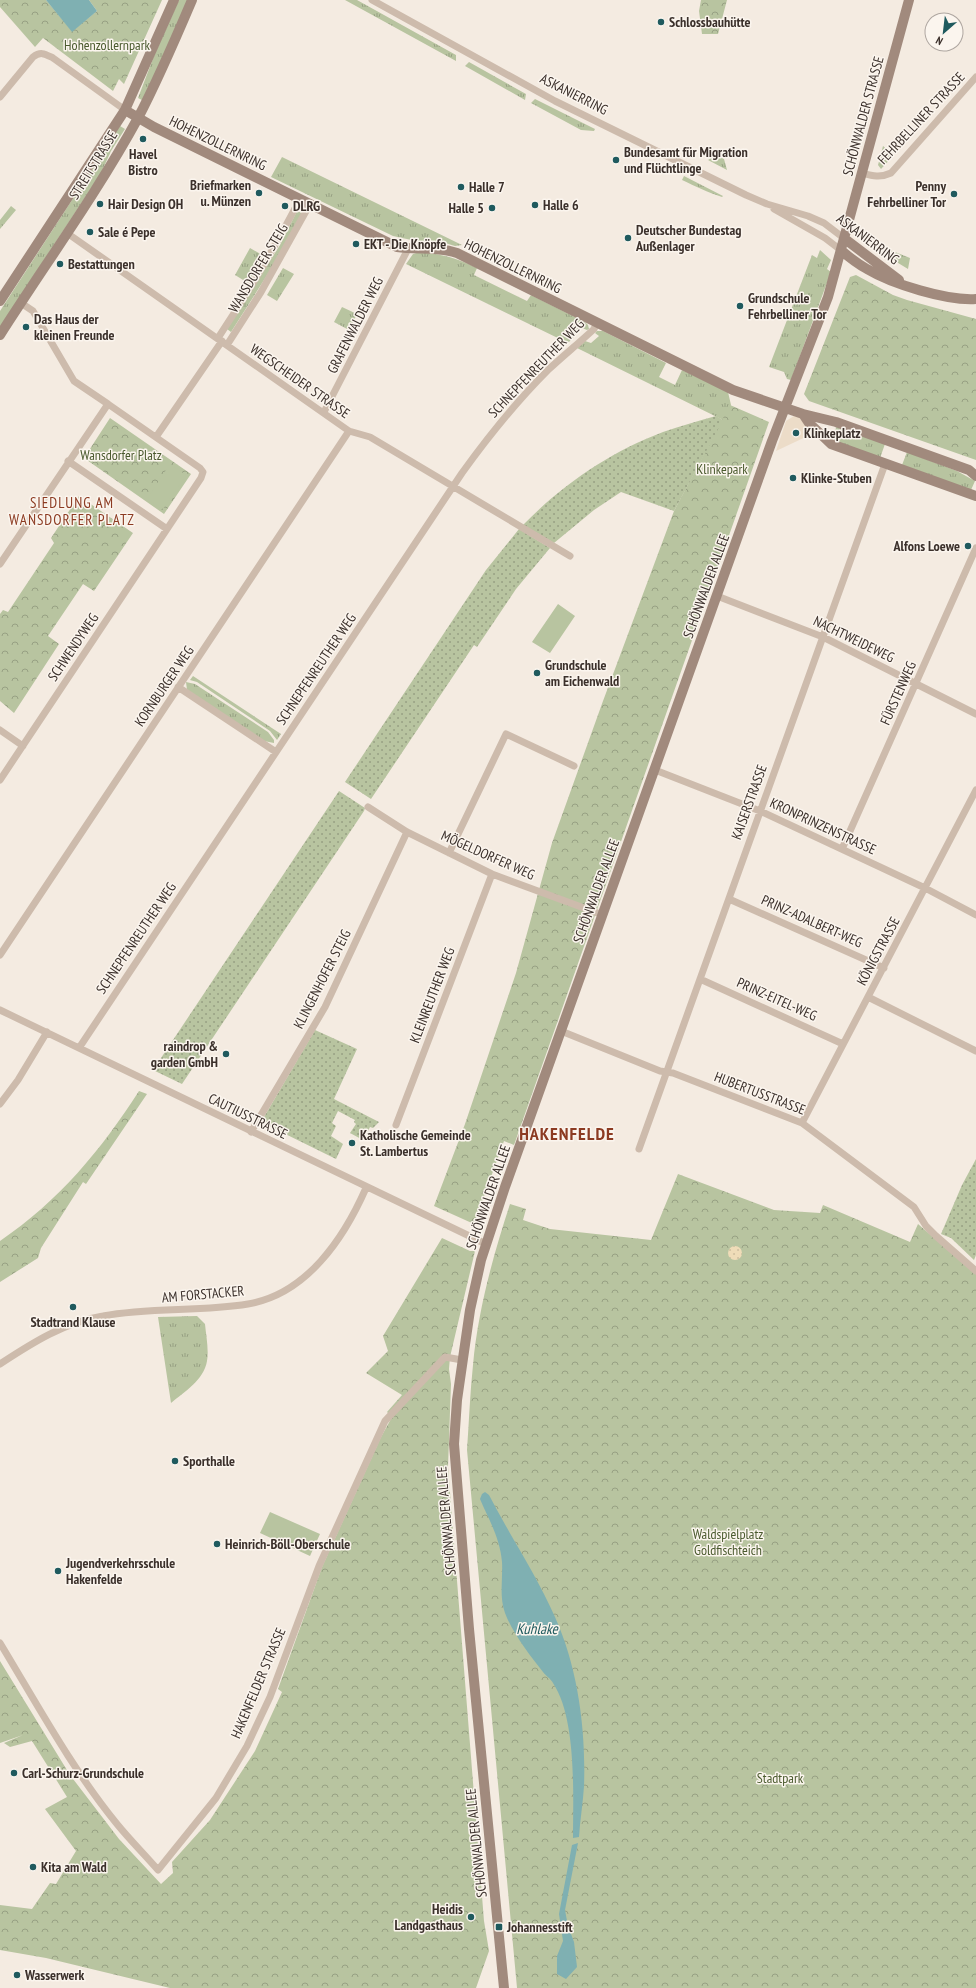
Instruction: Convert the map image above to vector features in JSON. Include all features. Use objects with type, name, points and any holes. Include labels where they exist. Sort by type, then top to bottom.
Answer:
[{"type":"main road","name":"STREITSTRASSE","points":[[0,301],[125,110],[174,0]]},
{"type":"main road","name":"STREITSTRASSE","points":[[0,335],[106,172],[138,117],[192,0]]},
{"type":"main road","name":"SCHÖNWALDER STRASSE","points":[[842,251],[909,0]]},
{"type":"main road","name":"HOHENZOLLERNRING","points":[[125,110],[397,247],[408,249],[440,249],[457,253],[733,390],[803,414],[836,422],[936,457],[969,470],[976,476]]},
{"type":"main road","name":"ASKANIERRING","points":[[845,239],[906,284]]},
{"type":"main road","name":"ASKANIERRING","points":[[842,251],[867,270],[888,280],[952,298],[976,299]]},
{"type":"main road","name":"SCHÖNWALDER ALLEE","points":[[504,1988],[454,1444],[457,1400],[470,1310],[486,1244],[717,596],[785,408],[828,297],[842,251]]},
{"type":"main road","points":[[803,414],[821,436],[831,444],[976,496]]},
{"type":"street","name":"ASKANIERRING","points":[[372,0],[555,101],[767,204],[825,238],[842,251]]},
{"type":"street","points":[[0,97],[33,57],[38,53],[43,53],[53,58],[125,110]]},
{"type":"street","name":"FEHRBELLINER STRASSE","points":[[862,173],[875,176],[883,176],[891,173],[976,77]]},
{"type":"street","name":"WANSDORFER STEIG","points":[[222,341],[300,199]]},
{"type":"street","name":"WANSDORFER STEIG","points":[[156,437],[222,341],[261,292],[310,204]]},
{"type":"street","name":"ASKANIERRING","points":[[767,204],[808,216],[824,223],[845,239]]},
{"type":"street","name":"WEGSCHEIDER STRASSE","points":[[66,233],[324,412],[349,431],[370,437],[570,556]]},
{"type":"street","name":"GRAFENWALDER WEG","points":[[324,412],[408,249]]},
{"type":"street","points":[[21,303],[33,311],[74,380],[200,468],[203,472],[201,478],[167,529],[68,461]]},
{"type":"street","name":"SCHNEPFENREUTHER WEG","points":[[79,1048],[452,486],[502,421],[549,370],[594,329],[597,322]]},
{"type":"street","points":[[0,564],[68,461],[108,404]]},
{"type":"street","name":"KORNBURGER WEG","points":[[0,955],[349,431]]},
{"type":"street","name":"KAISERSTRASSE","points":[[639,1149],[885,464]]},
{"type":"street","name":"SCHWENDYWEG","points":[[0,780],[167,529]]},
{"type":"street","name":"FÜRSTENWEG","points":[[842,849],[976,548]]},
{"type":"street","name":"NACHTWEIDEWEG","points":[[717,596],[823,637],[976,714]]},
{"type":"street","points":[[178,687],[276,752]]},
{"type":"street","points":[[0,730],[23,746]]},
{"type":"street","points":[[449,853],[506,734],[574,766]]},
{"type":"street","name":"KRONPRINZENSTRASSE","points":[[655,770],[760,811],[925,888],[976,915]]},
{"type":"street","name":"KÖNIGSTRASSE","points":[[802,1122],[976,790]]},
{"type":"street","name":"MÖGELDORFER WEG","points":[[368,807],[407,832],[492,874],[603,915]]},
{"type":"street","name":"KLINGENHOFER STEIG","points":[[251,1132],[325,1007],[407,832]]},
{"type":"street","name":"KLEINREUTHER WEG","points":[[396,1125],[492,874]]},
{"type":"street","name":"PRINZ-ADALBERT-WEG","points":[[729,899],[884,968]]},
{"type":"street","name":"PRINZ-EITEL-WEG","points":[[700,979],[843,1044]]},
{"type":"street","points":[[868,997],[976,1051]]},
{"type":"street","name":"CAUTIUSSTRASSE","points":[[0,1010],[366,1188],[486,1244]]},
{"type":"street","name":"HUBERTUSSTRASSE","points":[[561,1031],[660,1071],[802,1122],[914,1207],[926,1226],[976,1271]]},
{"type":"street","points":[[0,1104],[18,1080],[47,1032]]},
{"type":"street","name":"AM FORSTACKER","points":[[0,1364],[43,1337],[77,1322],[124,1312],[249,1304],[281,1292],[302,1279],[323,1260],[339,1238],[366,1188]]},
{"type":"street","name":"HAKENFELDER STRASSE","points":[[0,1643],[51,1730],[96,1796],[117,1824],[158,1870],[216,1798],[247,1746],[270,1697],[319,1566],[385,1421],[445,1357],[462,1360]]},
{"type":"green space","name":"Hohenzollernpark","points":[[0,0],[46,0],[72,31],[97,11],[89,0],[162,0],[124,84],[119,79],[113,91],[43,38],[35,47],[0,7]]},
{"type":"green space","points":[[179,0],[189,0],[144,101],[138,98],[154,56]]},
{"type":"green space","points":[[345,0],[357,0],[456,55],[456,61]]},
{"type":"green space","points":[[701,0],[727,0],[718,34],[702,34],[699,11]]},
{"type":"green space","points":[[469,62],[526,94],[525,100],[465,66]]},
{"type":"green space","points":[[535,99],[595,129],[594,131],[581,130],[531,103]]},
{"type":"green space","points":[[120,126],[125,129],[111,151],[101,173],[0,327],[0,311]]},
{"type":"green space","points":[[883,146],[894,155],[881,169],[878,165]]},
{"type":"green space","points":[[716,155],[724,159],[727,170],[708,160]]},
{"type":"green space","points":[[282,157],[462,245],[455,246],[445,243],[416,241],[393,236],[271,177]]},
{"type":"green space","points":[[684,176],[723,196],[712,194],[682,180]]},
{"type":"green space","points":[[11,206],[16,210],[0,229],[0,220]]},
{"type":"green space","points":[[297,211],[302,213],[285,247],[231,332],[227,329],[280,245]]},
{"type":"green space","points":[[250,248],[264,256],[248,283],[235,275]]},
{"type":"green space","points":[[820,250],[831,260],[827,269],[831,272],[791,380],[787,379],[784,372],[769,367],[812,255],[817,258]]},
{"type":"green space","points":[[881,250],[890,250],[910,258],[908,269],[880,252]]},
{"type":"green space","points":[[420,252],[449,257],[469,264],[477,268],[474,275],[527,301],[531,295],[585,322],[589,329],[587,330],[582,328],[568,343],[406,264],[413,254]]},
{"type":"green space","points":[[283,268],[294,274],[277,301],[267,295]]},
{"type":"green space","points":[[856,275],[893,295],[976,319],[976,460],[809,401],[804,394],[850,277]]},
{"type":"green space","points":[[342,307],[357,314],[349,330],[334,322]]},
{"type":"green space","points":[[597,331],[603,331],[666,363],[659,377],[675,385],[682,370],[728,392],[731,405],[723,420],[577,348],[585,341],[591,343],[599,336],[595,333]]},
{"type":"green space","name":"Klinkepark","points":[[730,405],[769,422],[514,1145],[504,1141],[474,1224],[434,1206],[465,1124],[516,973],[552,843],[603,701],[674,511]]},
{"type":"green space","points":[[716,416],[723,420],[674,511],[621,492],[594,510],[554,543],[523,525],[570,483],[624,449],[663,432]]},
{"type":"green space","name":"Wansdorfer Platz","points":[[110,418],[191,474],[164,514],[84,458]]},
{"type":"green space","points":[[836,427],[885,444],[880,458],[834,441]]},
{"type":"green space","points":[[907,452],[957,471],[975,481],[971,490],[902,465]]},
{"type":"green space","points":[[170,464],[186,475],[163,509],[147,499]]},
{"type":"green space","points":[[79,496],[133,533],[94,591],[83,584],[48,636],[59,644],[14,713],[0,701],[0,614],[3,610],[8,612],[54,543],[51,538]]},
{"type":"green space","points":[[519,529],[550,548],[516,589],[477,647],[474,645],[371,799],[345,782],[486,570]]},
{"type":"green space","points":[[558,604],[575,616],[550,653],[532,642]]},
{"type":"green space","points":[[193,676],[281,734],[277,740],[270,731],[197,682],[190,680]]},
{"type":"green space","points":[[186,682],[195,684],[268,732],[274,740],[274,743],[264,741],[187,690]]},
{"type":"green space","points":[[339,791],[365,808],[364,811],[182,1084],[153,1070]]},
{"type":"green space","points":[[315,1030],[357,1049],[334,1099],[379,1122],[373,1128],[370,1127],[363,1140],[350,1133],[356,1124],[354,1122],[355,1120],[338,1111],[332,1123],[336,1126],[331,1136],[343,1144],[336,1159],[261,1122]]},
{"type":"green space","points":[[139,1091],[147,1094],[86,1184],[83,1182],[41,1248],[38,1258],[0,1282],[0,1241],[60,1192],[110,1134]]},
{"type":"green space","points":[[976,1159],[976,1255],[974,1260],[951,1238],[941,1234],[962,1185]]},
{"type":"green space","name":"Stadtpark","points":[[678,1174],[774,1210],[820,1213],[823,1205],[910,1242],[918,1224],[976,1274],[976,1988],[517,1988],[467,1450],[470,1397],[478,1324],[492,1263],[510,1204],[526,1209],[523,1220],[550,1229],[651,1240]]},
{"type":"green space","points":[[442,1238],[470,1251],[475,1251],[450,1357],[449,1369],[451,1384],[448,1467],[484,1921],[489,1951],[476,1988],[170,1988],[46,1958],[0,1950],[0,1905],[32,1909],[50,1883],[56,1884],[76,1851],[45,1809],[67,1797],[32,1741],[10,1747],[4,1743],[23,1735],[0,1743],[0,1661],[70,1775],[119,1839],[161,1884],[173,1873],[172,1862],[210,1820],[255,1751],[282,1692],[278,1689],[322,1567],[381,1437],[392,1417],[387,1412],[402,1395],[366,1373],[388,1351],[383,1336]]},
{"type":"green space","points":[[197,1316],[205,1324],[208,1352],[205,1368],[198,1380],[171,1403],[158,1317]]},
{"type":"green space","points":[[270,1512],[320,1534],[310,1556],[260,1533]]},
{"type":"sand","points":[[735,1246],[740,1248],[742,1253],[740,1258],[735,1260],[730,1258],[728,1253],[730,1248]]},
{"type":"shaded area","name":"Klinkeplatz","points":[[794,416],[799,417],[812,434],[776,451],[786,421]]},
{"type":"water","points":[[46,0],[89,0],[97,11],[72,32]]},
{"type":"water","name":"Kuhlake","points":[[485,1492],[489,1495],[548,1601],[570,1657],[579,1700],[584,1743],[584,1786],[579,1837],[573,1838],[572,1758],[566,1716],[561,1698],[553,1683],[522,1644],[505,1613],[502,1594],[501,1553],[494,1529],[480,1499],[482,1494]]},
{"type":"water","points":[[578,1843],[565,1910],[568,1926],[574,1942],[577,1967],[566,1979],[557,1974],[557,1956],[563,1941],[559,1914],[572,1845]]},
{"type":"place","name":"Schlossbauhütte","points":[[661,22]]},
{"type":"place","name":"Havel Bistro","points":[[143,139]]},
{"type":"place","name":"Bundesamt für Migration und Flüchtlinge","points":[[616,160]]},
{"type":"place","name":"Halle 7","points":[[461,187]]},
{"type":"place","name":"Briefmarken u. Münzen","points":[[259,193]]},
{"type":"place","name":"Penny Fehrbelliner Tor","points":[[954,194]]},
{"type":"place","name":"Hair Design OH","points":[[100,204]]},
{"type":"place","name":"Halle 6","points":[[535,205]]},
{"type":"place","name":"DLRG","points":[[285,206]]},
{"type":"place","name":"Halle 5","points":[[492,208]]},
{"type":"place","name":"Sale é Pepe","points":[[90,232]]},
{"type":"place","name":"Deutscher Bundestag Außenlager","points":[[628,238]]},
{"type":"place","name":"EKT - Die Knöpfe","points":[[356,244]]},
{"type":"place","name":"Bestattungen","points":[[60,264]]},
{"type":"place","name":"Grundschule Fehrbelliner Tor","points":[[740,306]]},
{"type":"place","name":"Das Haus der kleinen Freunde","points":[[26,327]]},
{"type":"place","name":"Klinkeplatz","points":[[796,433]]},
{"type":"place","name":"Klinke-Stuben","points":[[793,478]]},
{"type":"place","name":"Alfons Loewe","points":[[968,546]]},
{"type":"place","name":"Grundschule am Eichenwald","points":[[537,673]]},
{"type":"place","name":"raindrop & garden GmbH","points":[[226,1054]]},
{"type":"place","name":"Katholische Gemeinde St. Lambertus","points":[[352,1143]]},
{"type":"place","name":"Stadtrand Klause","points":[[73,1307]]},
{"type":"place","name":"Sporthalle","points":[[175,1461]]},
{"type":"place","name":"Heinrich-Böll-Oberschule","points":[[217,1544]]},
{"type":"place","name":"Jugendverkehrsschule Hakenfelde","points":[[58,1571]]},
{"type":"place","name":"Carl-Schurz-Grundschule","points":[[14,1773]]},
{"type":"place","name":"Kita am Wald","points":[[33,1867]]},
{"type":"place","name":"Heidis Landgasthaus","points":[[471,1917]]},
{"type":"place","name":"Johannesstift","points":[[499,1927]]},
{"type":"place","name":"Wasserwerk","points":[[17,1975]]},
{"type":"district","name":"SIEDLUNG AM WANSDORFER PLATZ","points":[[72,510]]},
{"type":"district","name":"HAKENFELDE","points":[[567,1133]]},
{"type":"park label","name":"Waldspielplatz Goldfischteich","points":[[728,1542]]}]
